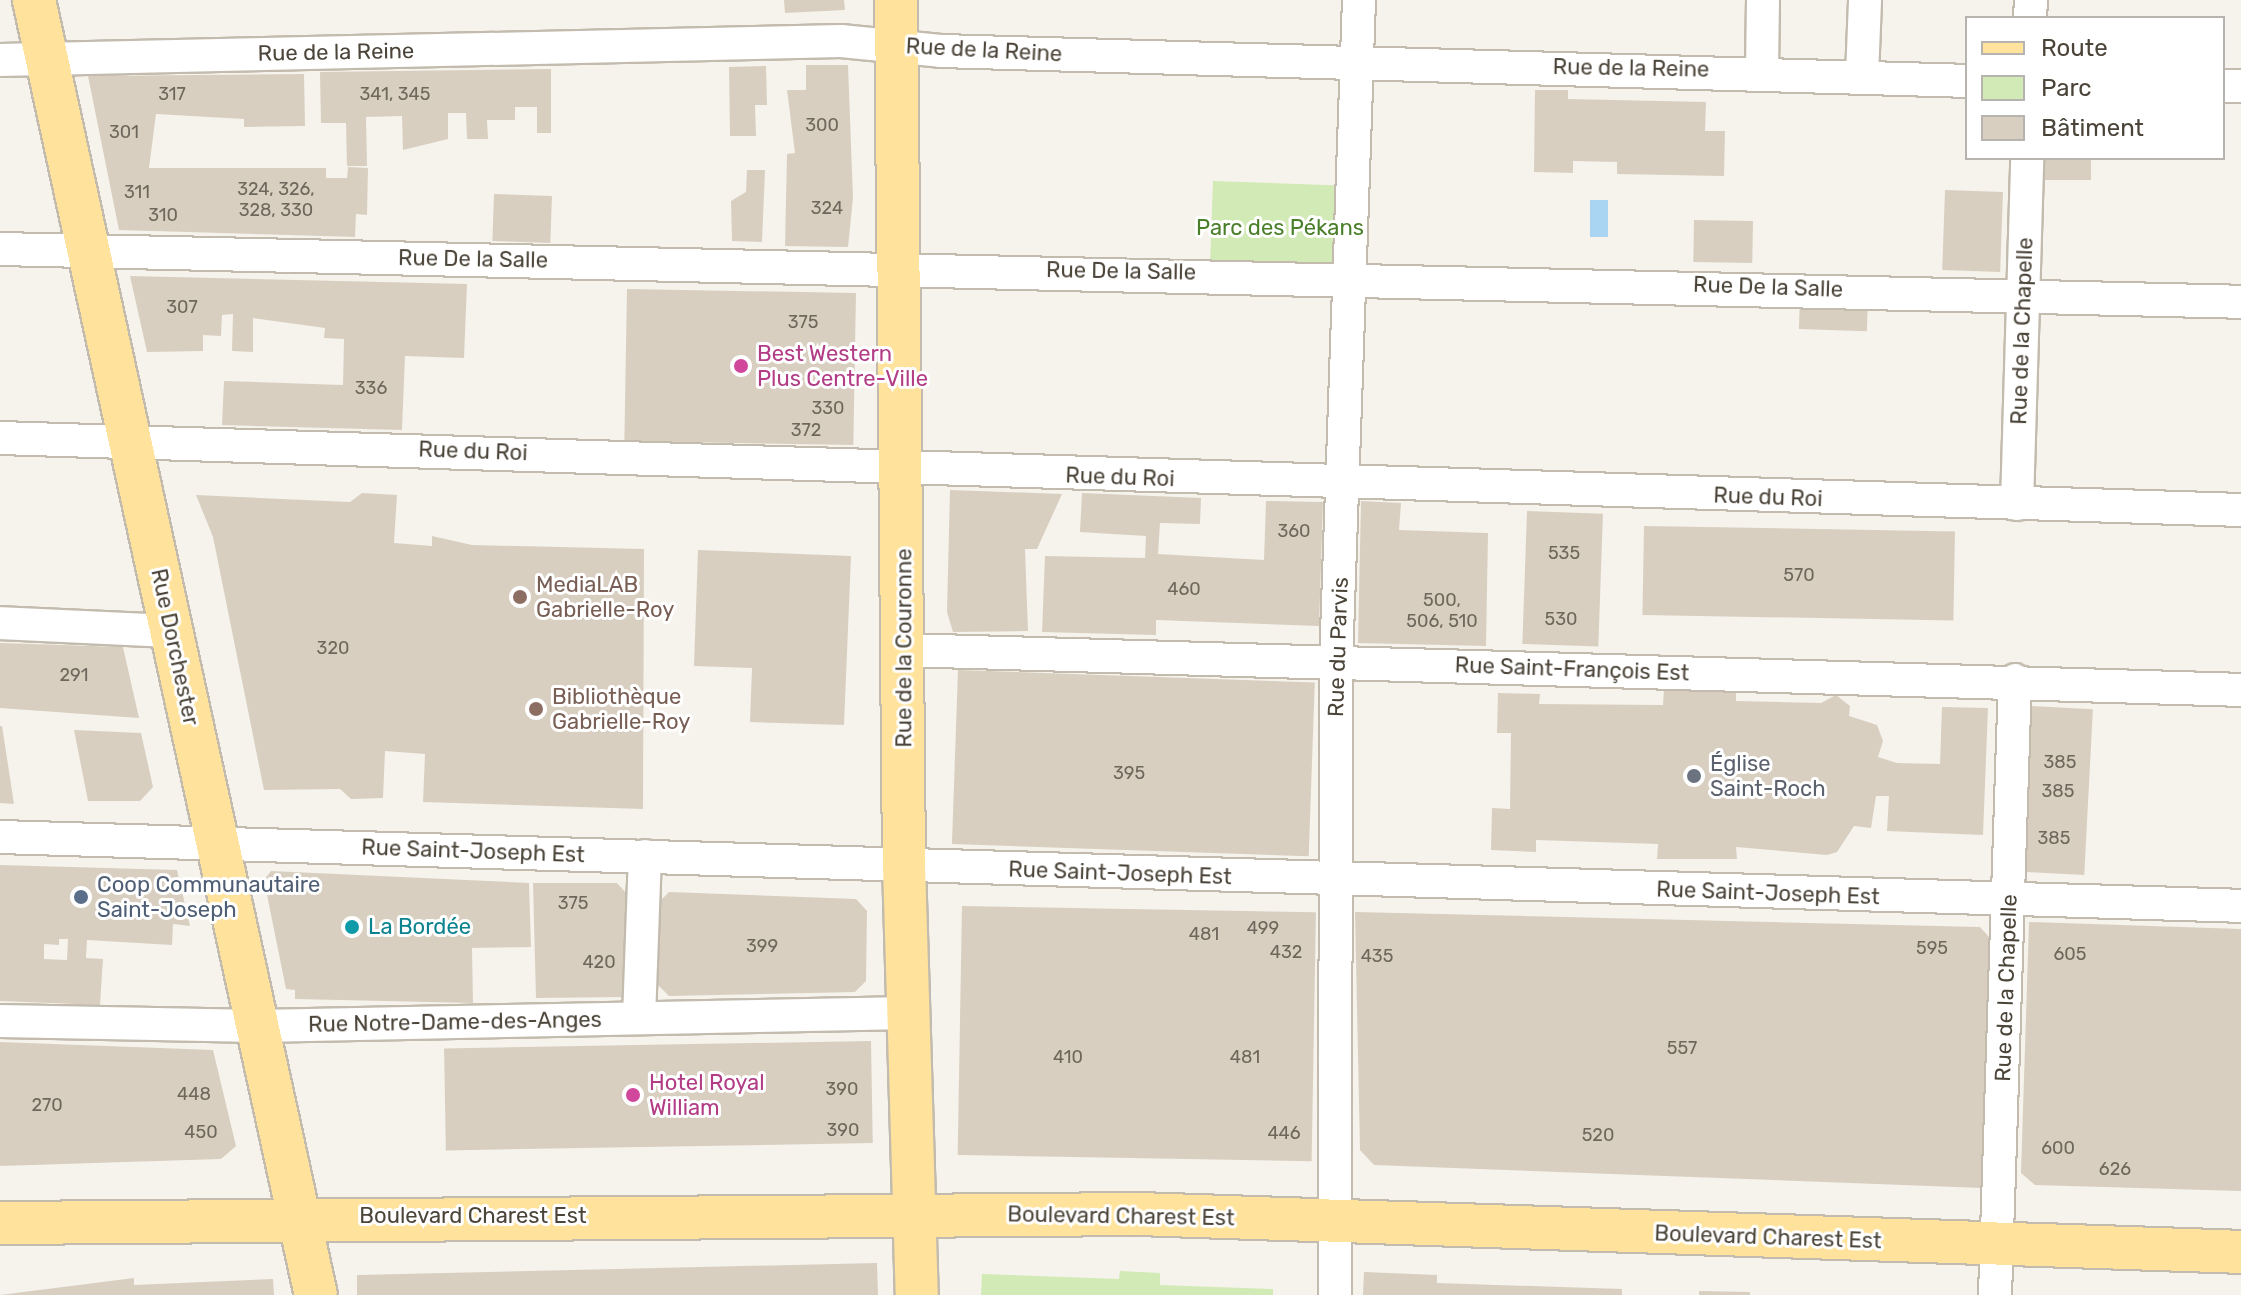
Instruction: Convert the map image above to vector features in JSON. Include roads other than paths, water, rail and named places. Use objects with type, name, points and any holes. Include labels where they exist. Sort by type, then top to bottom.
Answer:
[{"type":"main road","name":"Rue Dorchester","points":[[34,0],[316,1295]]},
{"type":"main road","name":"Rue de la Couronne","points":[[896,0],[904,470],[904,865],[917,1215],[917,1295]]},
{"type":"main road","name":"Boulevard Charest Est","points":[[0,1223],[301,1215],[917,1215],[1334,1221],[2241,1252]]},
{"type":"street","name":"Rue du Parvis","points":[[1335,1295],[1336,662],[1359,0]]},
{"type":"street","points":[[1762,71],[1763,0]]},
{"type":"street","points":[[1862,76],[1865,0]]},
{"type":"street","name":"Rue de la Reine","points":[[0,60],[841,41],[897,46],[1762,71],[1965,81]]},
{"type":"street","name":"Rue de la Chapelle","points":[[2017,504],[2027,160]]},
{"type":"street","name":"Rue De la Salle","points":[[0,249],[1350,276],[2241,302]]},
{"type":"street","name":"Rue du Roi","points":[[0,438],[1343,485],[2241,510]]},
{"type":"street","points":[[0,623],[170,631]]},
{"type":"street","name":"Rue Saint-François Est","points":[[904,650],[2015,680],[2241,690]]},
{"type":"street","name":"Rue de la Chapelle","points":[[1995,1295],[2015,680]]},
{"type":"street","name":"Rue Saint-Joseph Est","points":[[0,837],[1334,881],[2241,906]]},
{"type":"street","points":[[639,1018],[645,856]]},
{"type":"street","name":"Rue Notre-Dame-des-Anges","points":[[0,1021],[258,1026],[909,1013]]},
{"type":"water","points":[[1590,200],[1608,200],[1608,237],[1590,237]]},
{"type":"place","name":"Best Western Plus Centre-Ville","points":[[741,366]]},
{"type":"place","name":"MediaLAB Gabrielle-Roy","points":[[520,597]]},
{"type":"place","name":"Bibliothèque Gabrielle-Roy","points":[[536,709]]},
{"type":"place","name":"Église Saint-Roch","points":[[1694,776]]},
{"type":"place","name":"Coop Communautaire Saint-Joseph","points":[[81,897]]},
{"type":"place","name":"La Bordée","points":[[352,927]]},
{"type":"place","name":"Hotel Royal William","points":[[633,1095]]},
{"type":"park label","name":"Parc des Pékans","points":[[1280,228]]}]
